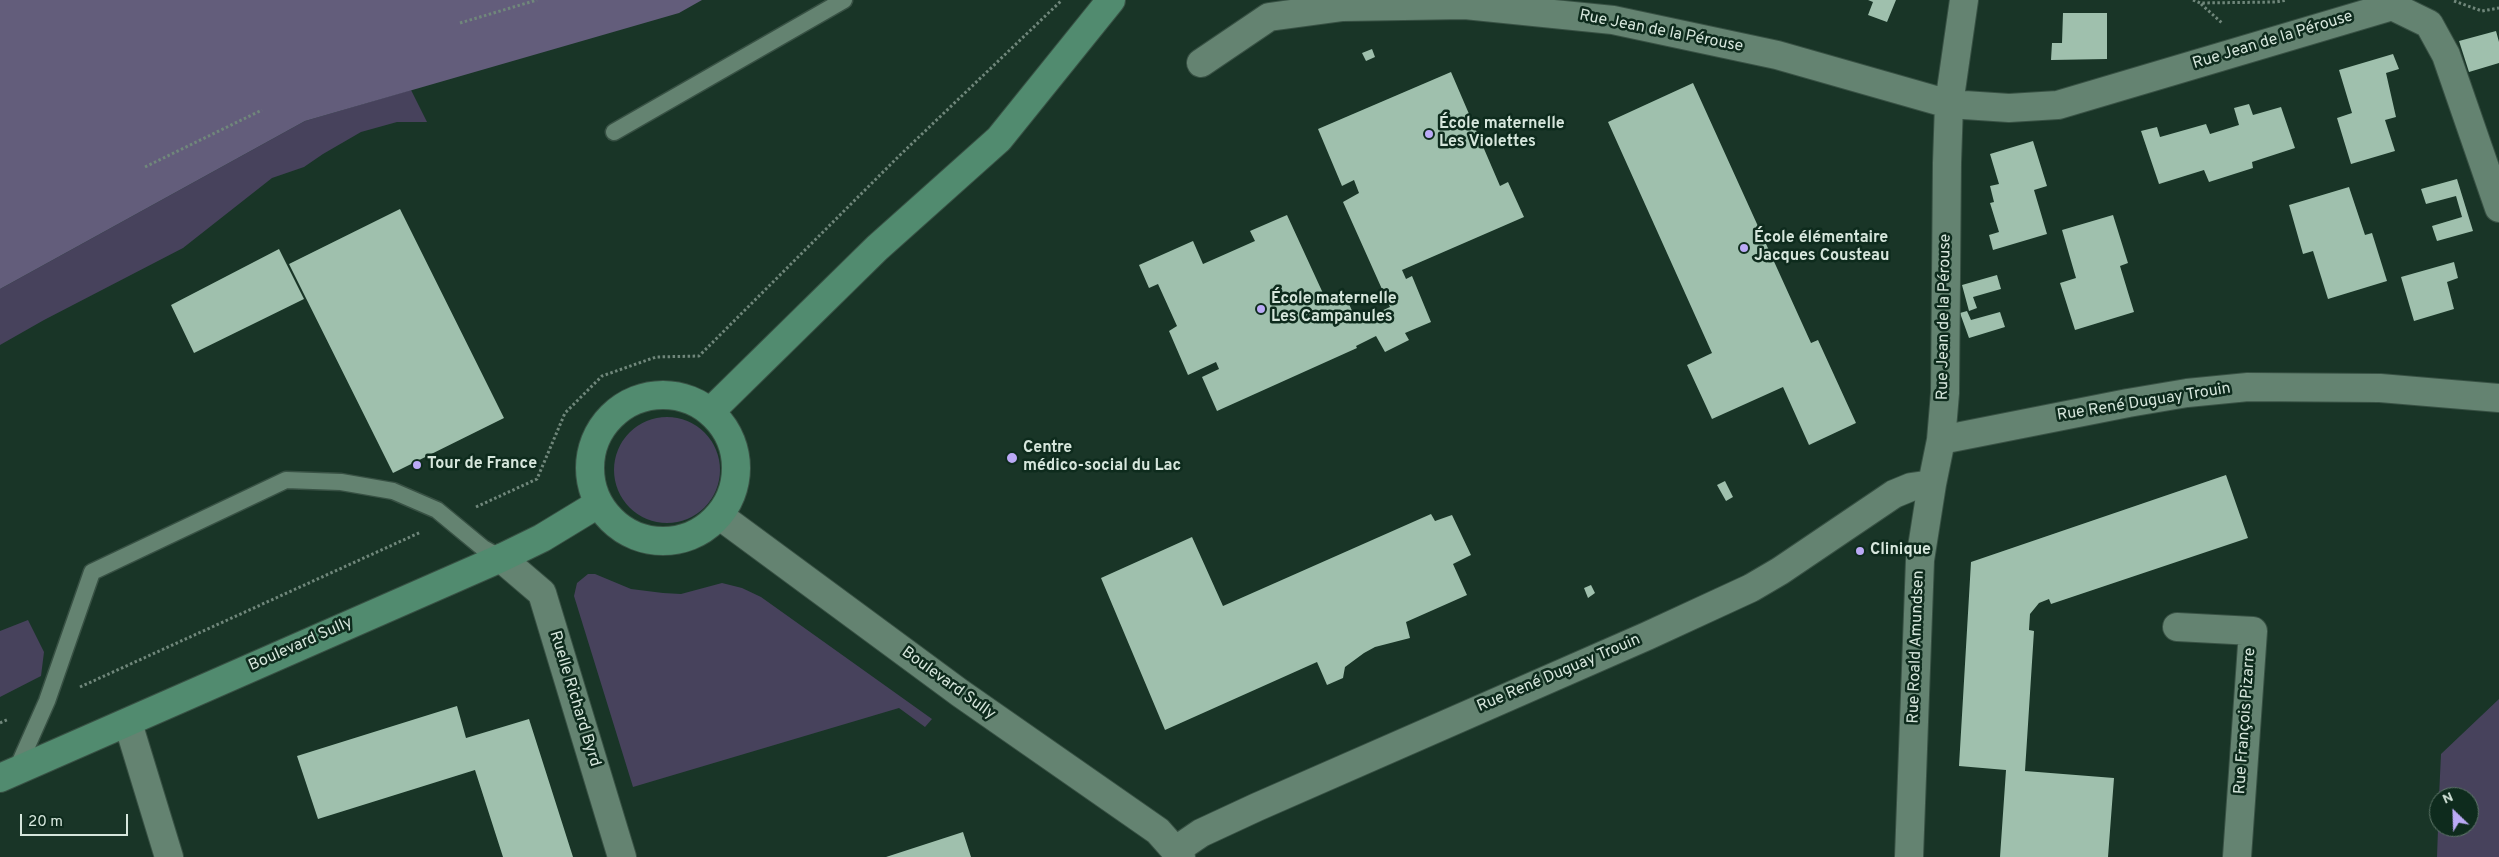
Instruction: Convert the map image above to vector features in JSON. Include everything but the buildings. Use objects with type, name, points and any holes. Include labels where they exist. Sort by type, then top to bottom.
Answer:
[{"type":"main road","points":[[711,411],[877,248],[999,139],[1111,0]]},
{"type":"main road","points":[[664,394],[689,399],[711,411],[726,429],[735,450],[737,473],[732,496],[720,516],[702,532],[680,540],[656,542],[633,536],[613,523],[598,504],[590,480],[590,454],[599,431],[616,411],[638,399],[664,394]]},
{"type":"main road","name":"Boulevard Sully","points":[[8,775],[501,558],[542,538],[598,504]]},
{"type":"street","points":[[1949,104],[1964,0]]},
{"type":"street","name":"Rue Jean de la Pérouse","points":[[1201,63],[1269,17],[1343,6],[1465,5],[1613,20],[1777,54],[1949,104],[2009,108],[2058,105],[2392,6],[2429,24],[2446,55],[2499,208]]},
{"type":"street","name":"Rue Jean de la Pérouse","points":[[1941,440],[1946,369],[1949,104]]},
{"type":"street","name":"Rue René Duguay Trouin","points":[[1941,440],[2128,402],[2187,393],[2248,387],[2380,388],[2499,398]]},
{"type":"street","name":"Rue Roald Amundsen","points":[[1909,857],[1920,560],[1941,440]]},
{"type":"street","name":"Rue René Duguay Trouin","points":[[1179,853],[1201,833],[1257,807],[1647,636],[1751,588],[1780,571],[1894,494],[1911,487],[1932,484]]},
{"type":"street","name":"Boulevard Sully","points":[[720,516],[960,693],[1158,831],[1179,853]]},
{"type":"street","name":"Ruelle Richard Byrd","points":[[501,558],[542,593],[622,857]]},
{"type":"street","name":"Rue François Pizarre","points":[[2177,627],[2253,630],[2237,857]]},
{"type":"street","points":[[128,723],[169,857]]},
{"type":"lane","points":[[614,132],[844,0]]},
{"type":"lane","points":[[8,775],[47,702],[92,572],[286,480],[341,482],[392,491],[437,510],[483,548],[501,558]]},
{"type":"path","points":[[460,23],[537,0]]},
{"type":"path","points":[[0,723],[537,479],[565,413],[602,376],[656,357],[699,356],[898,157],[1062,0]]},
{"type":"path","points":[[2193,0],[2200,4],[2287,0]]},
{"type":"path","points":[[2453,0],[2482,11],[2499,8]]},
{"type":"path","points":[[145,166],[262,110]]},
{"type":"shaded area","points":[[0,0],[702,0],[679,13],[305,121],[0,289]]},
{"type":"shaded area","points":[[411,90],[427,122],[397,122],[361,132],[304,167],[272,178],[183,248],[0,345],[0,289],[305,121]]},
{"type":"shaded area","points":[[667,417],[687,421],[705,432],[716,450],[720,470],[716,490],[705,508],[687,519],[667,523],[647,519],[629,508],[618,490],[614,470],[618,450],[629,432],[647,421]]},
{"type":"shaded area","points":[[588,574],[595,574],[631,589],[663,593],[681,594],[722,583],[742,588],[761,597],[932,719],[925,727],[899,708],[633,787],[574,596],[577,583]]},
{"type":"shaded area","points":[[28,620],[44,652],[41,676],[0,697],[0,631]]},
{"type":"shaded area","points":[[2499,699],[2499,857],[2437,857],[2438,837],[2479,837],[2479,787],[2439,787],[2441,754]]},
{"type":"place","name":"École maternelle Les Violettes","points":[[1429,134]]},
{"type":"place","name":"École élémentaire Jacques Cousteau","points":[[1744,248]]},
{"type":"place","name":"École maternelle Les Campanules","points":[[1261,309]]},
{"type":"place","name":"Centre médico-social du Lac","points":[[1012,458]]},
{"type":"place","name":"Tour de France","points":[[417,465]]},
{"type":"place","name":"Clinique","points":[[1860,551]]}]
